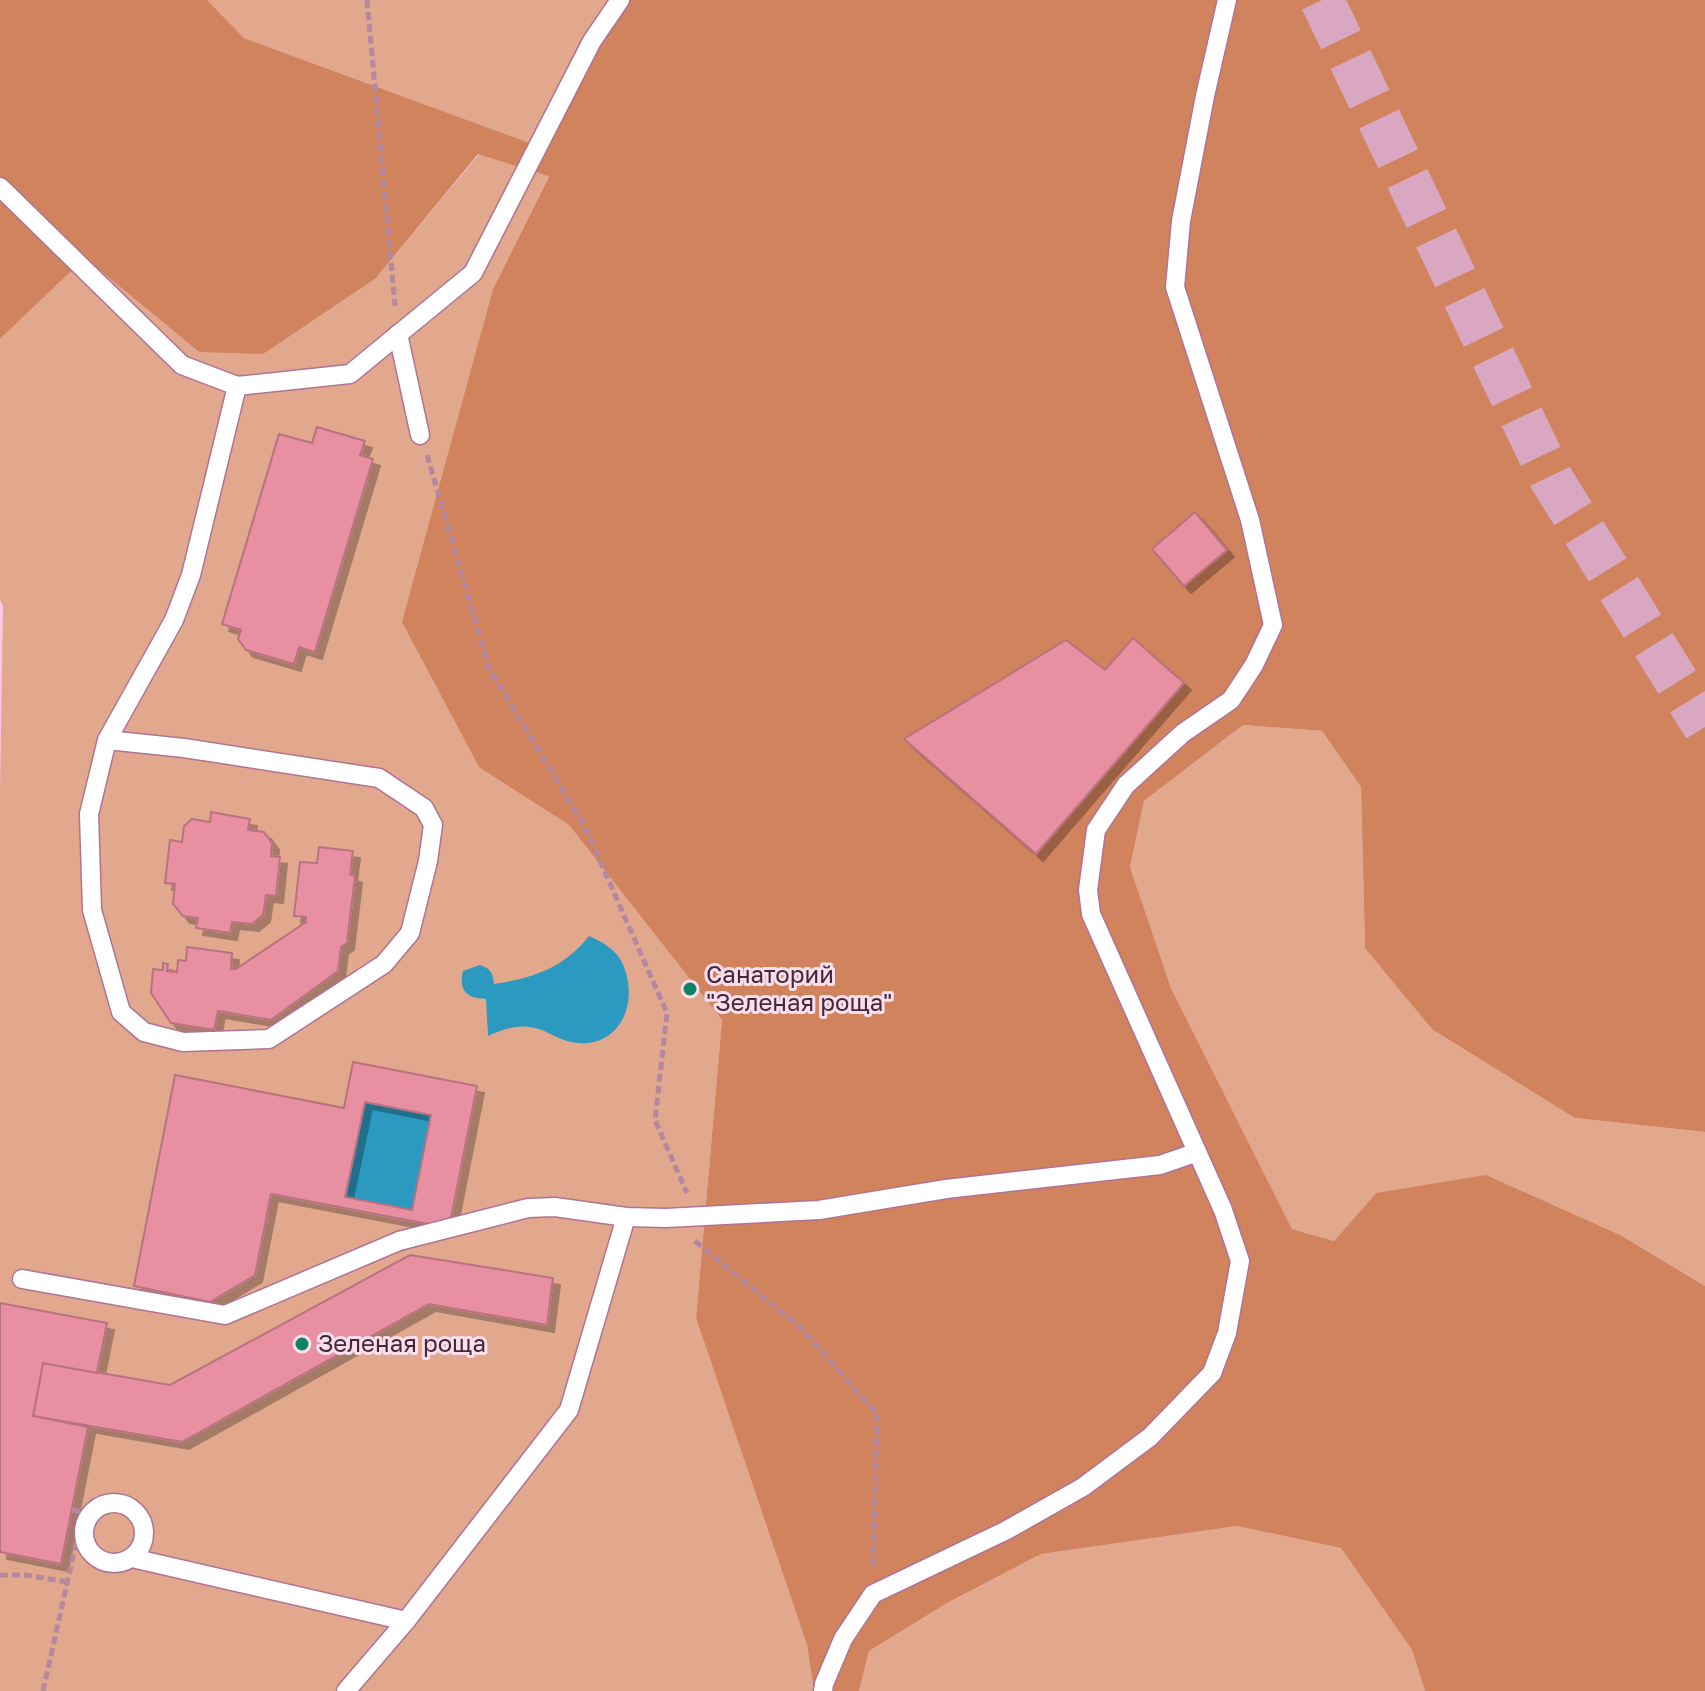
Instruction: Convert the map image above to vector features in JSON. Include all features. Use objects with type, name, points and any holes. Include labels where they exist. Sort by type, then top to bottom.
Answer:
[{"type":"lane","points":[[0,187],[182,365],[237,386],[350,374],[473,273],[592,41],[620,0]]},
{"type":"lane","points":[[823,1691],[843,1639],[873,1594],[1005,1531],[1083,1487],[1150,1437],[1212,1373],[1227,1333],[1240,1261],[1223,1210],[1091,914],[1088,890],[1096,830],[1126,785],[1183,733],[1231,700],[1254,665],[1273,625],[1250,520],[1175,287],[1181,221],[1227,0]]},
{"type":"lane","points":[[398,334],[420,435]]},
{"type":"lane","points":[[107,740],[184,748],[379,778],[424,808],[433,825],[428,861],[410,933],[384,964],[269,1039],[183,1042],[144,1032],[121,1012],[92,910],[89,814],[107,740],[174,620],[191,575],[237,386]]},
{"type":"lane","points":[[22,1279],[225,1315],[399,1241],[528,1208],[555,1207],[626,1217],[666,1218],[819,1210],[946,1189],[1160,1165],[1195,1153]]},
{"type":"lane","points":[[346,1691],[406,1621],[569,1410],[626,1217]]},
{"type":"lane","points":[[107,1503],[119,1503],[131,1507],[139,1515],[145,1538],[132,1558],[109,1564],[89,1551],[84,1540],[84,1520],[96,1508],[107,1503]]},
{"type":"lane","points":[[132,1558],[406,1621]]},
{"type":"path","points":[[368,0],[398,334]]},
{"type":"path","points":[[420,435],[489,668],[585,827],[667,1013],[655,1120],[697,1216]]},
{"type":"path","points":[[666,1218],[801,1328],[877,1414],[873,1594]]},
{"type":"path","points":[[43,1691],[84,1520],[72,1510]]},
{"type":"path","points":[[0,1575],[26,1575],[67,1582]]},
{"type":"shaded area","points":[[0,0],[207,0],[244,38],[538,146],[612,0],[1705,0],[1705,1132],[1575,1118],[1432,1029],[1365,948],[1361,787],[1322,731],[1243,725],[1144,801],[1130,867],[1171,988],[1292,1229],[1334,1241],[1376,1193],[1486,1175],[1622,1236],[1705,1286],[1705,1691],[1425,1691],[1412,1650],[1341,1548],[1237,1526],[1041,1554],[949,1602],[869,1651],[859,1691],[814,1691],[807,1645],[696,1318],[722,1020],[569,825],[479,767],[402,622],[493,289],[549,176],[478,154],[376,278],[263,354],[199,352],[85,258],[0,339]]},
{"type":"shaded area","points":[[207,0],[612,0],[538,146],[244,38]]},
{"type":"shaded area","points":[[479,154],[549,175],[493,289],[403,623],[479,766],[569,825],[722,1020],[696,1318],[807,1645],[814,1691],[0,1691],[0,796],[3,606],[0,600],[0,339],[85,258],[199,352],[376,278]]},
{"type":"shaded area","points":[[1243,725],[1322,731],[1361,787],[1365,948],[1575,1118],[1705,1132],[1705,1286],[1622,1236],[1376,1193],[1334,1241],[1292,1229],[1171,988],[1130,867],[1144,801]]},
{"type":"shaded area","points":[[1237,1526],[1341,1548],[1412,1650],[1425,1691],[859,1691],[869,1651],[949,1602],[1041,1554]]},
{"type":"water","points":[[589,936],[612,950],[621,960],[626,973],[628,1003],[617,1028],[595,1042],[580,1043],[524,1027],[508,1028],[488,1036],[486,999],[469,995],[463,989],[463,971],[480,965],[491,972],[494,984],[522,978],[558,964]]},
{"type":"water","points":[[365,1102],[431,1115],[412,1210],[346,1197]]},
{"type":"building","points":[[317,427],[365,441],[360,455],[373,459],[315,652],[299,647],[294,664],[246,650],[238,639],[241,630],[222,624],[279,434],[312,443]]},
{"type":"building","points":[[1195,512],[1227,550],[1184,586],[1152,549]]},
{"type":"building","points":[[1133,638],[1184,683],[1036,854],[904,739],[1066,640],[1105,670]]},
{"type":"building","points":[[211,812],[250,819],[248,830],[264,832],[272,843],[271,856],[280,857],[276,896],[266,895],[263,915],[252,924],[232,922],[230,933],[196,928],[198,918],[183,916],[173,904],[175,884],[165,883],[170,840],[182,842],[184,826],[192,819],[210,822]]},
{"type":"building","points":[[319,847],[353,851],[350,874],[355,876],[347,943],[341,947],[338,971],[271,1020],[218,1011],[214,1030],[171,1023],[151,993],[153,969],[163,970],[163,963],[168,964],[167,971],[177,972],[178,960],[186,961],[187,947],[232,953],[231,969],[236,969],[306,922],[306,917],[294,916],[300,862],[317,863]]},
{"type":"building","points":[[353,1062],[477,1086],[449,1228],[271,1194],[255,1275],[210,1302],[134,1286],[175,1075],[344,1108]],"holes":[[[365,1102],[431,1115],[412,1210],[345,1197]]]},
{"type":"building","name":"Зеленая роща","points":[[410,1255],[553,1278],[547,1325],[429,1304],[182,1442],[33,1416],[43,1363],[170,1385]]},
{"type":"building","points":[[0,1303],[107,1323],[97,1373],[43,1363],[33,1416],[88,1427],[61,1564],[0,1552]]},
{"type":"tunnel","points":[[1322,0],[1552,480],[1705,727]]},
{"type":"place","name":"Санаторий \"Зеленая роща\"","points":[[690,989]]},
{"type":"place","name":"Зеленая роща","points":[[302,1344]]}]
